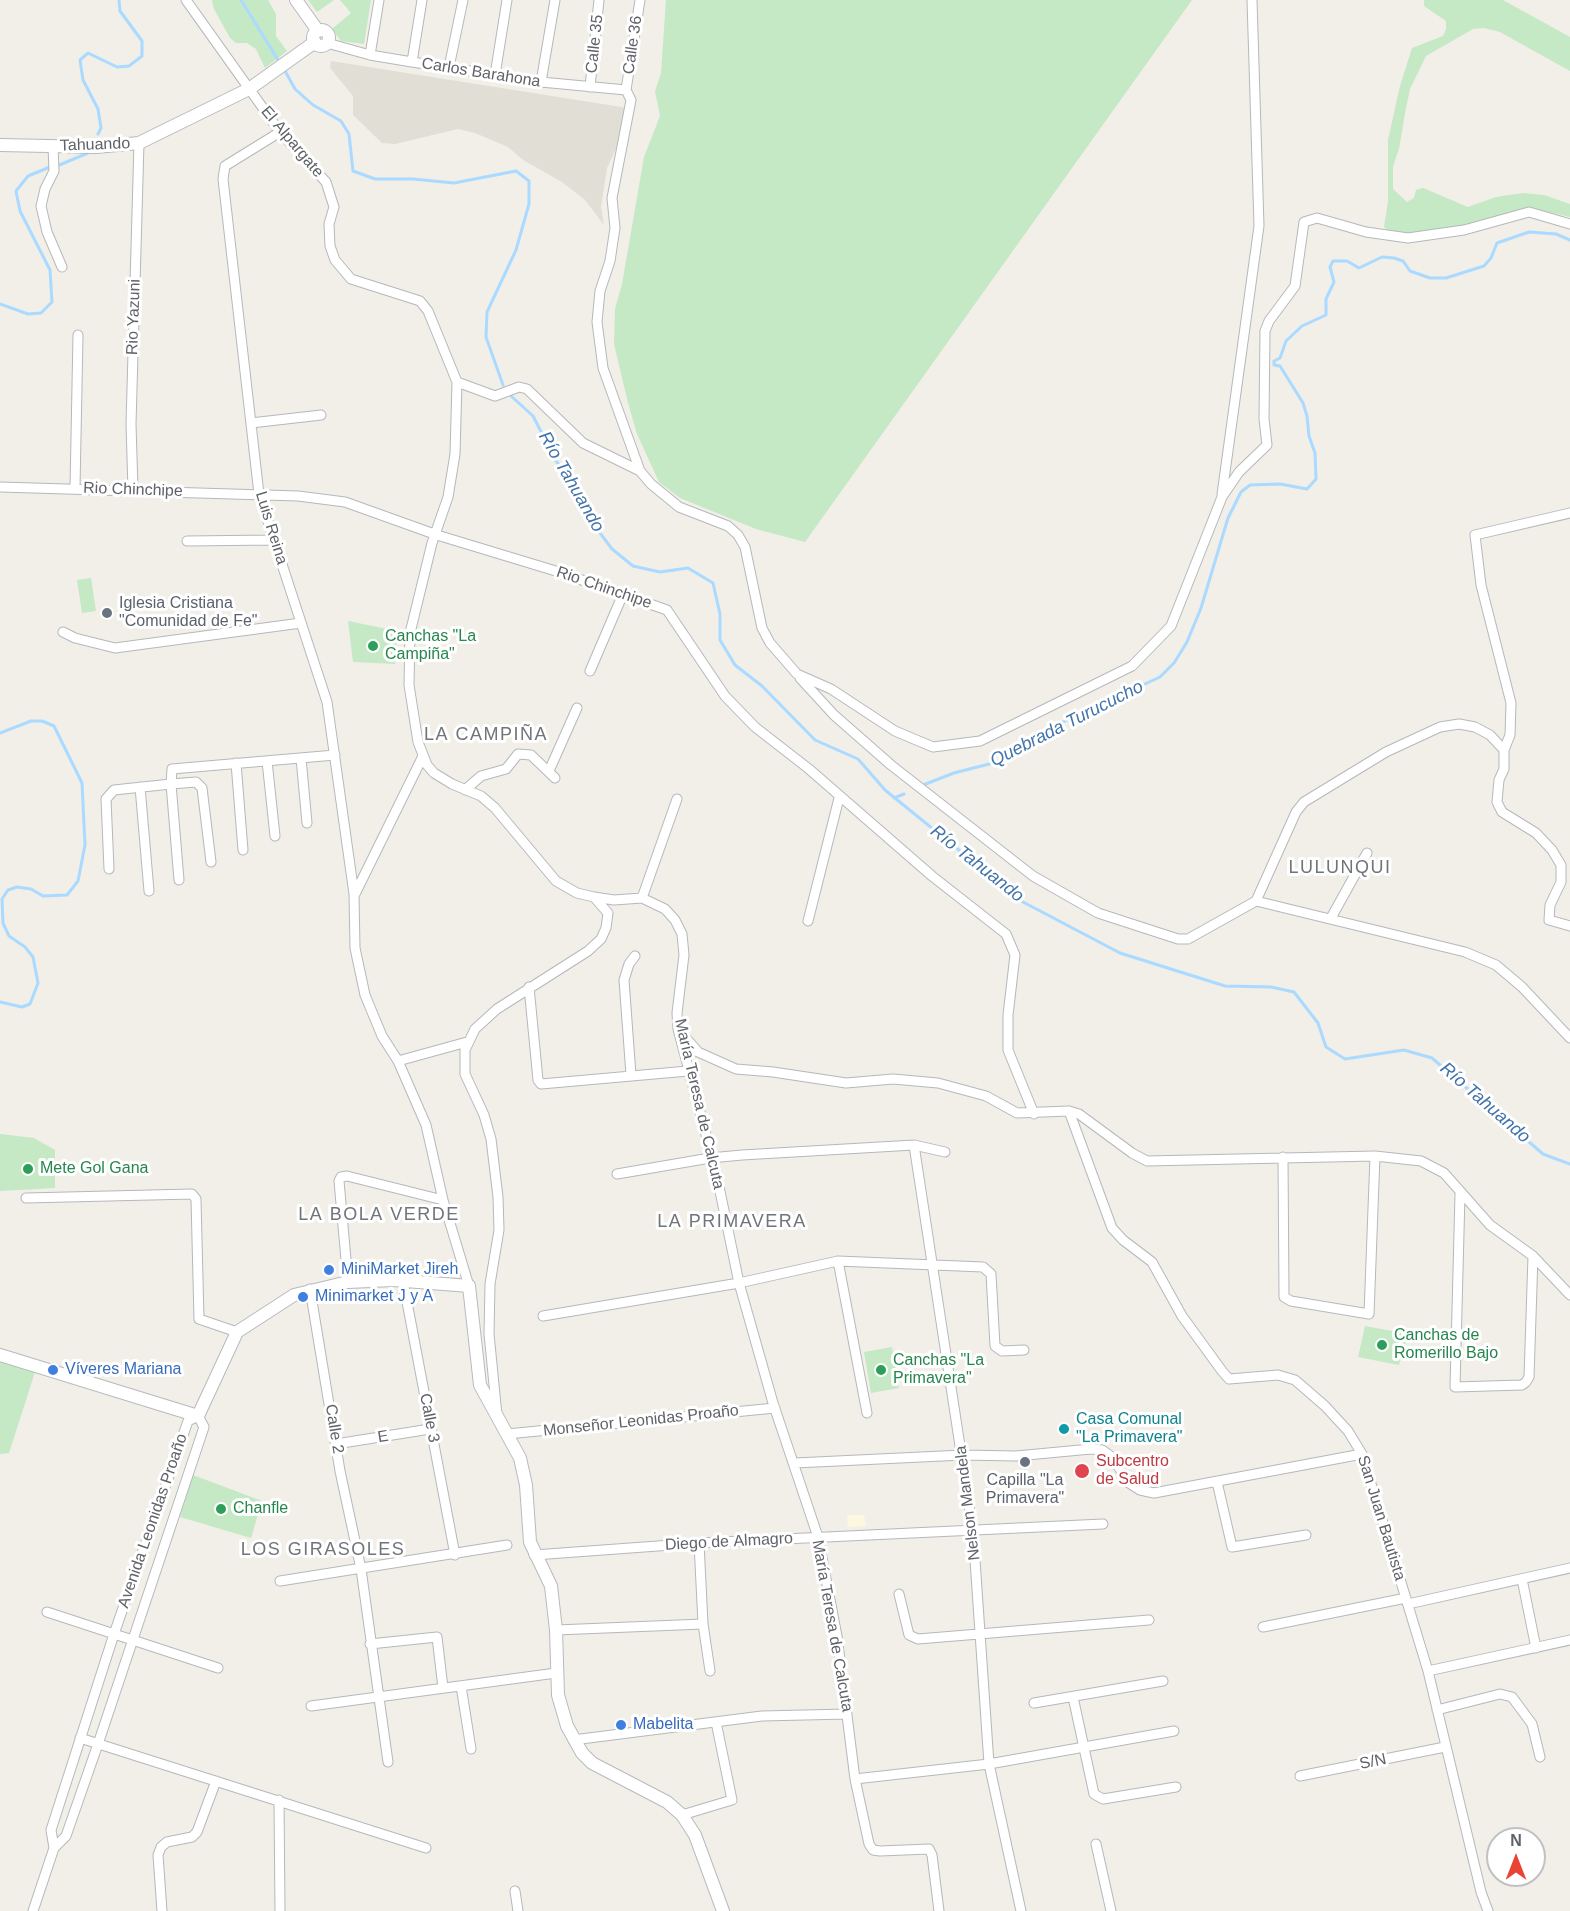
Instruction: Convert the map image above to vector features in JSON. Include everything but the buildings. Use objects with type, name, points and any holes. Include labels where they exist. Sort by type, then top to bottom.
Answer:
[{"type":"main road","points":[[296,0],[320,39]]},
{"type":"main road","name":"Tahuando","points":[[0,145],[96,147],[138,143],[252,87],[320,39]]},
{"type":"main road","points":[[0,1355],[198,1416],[237,1332],[286,1299],[310,1289],[348,1282],[403,1281],[469,1286],[480,1385],[524,1471],[530,1542],[534,1555],[551,1586],[556,1630],[556,1673],[562,1712],[573,1740],[592,1763],[667,1802],[682,1815],[695,1835],[723,1911]]},
{"type":"street","name":"El Alpargate","points":[[186,0],[252,87],[280,132],[326,182],[332,194],[334,207],[329,224],[330,246],[335,260],[351,279],[420,301],[428,311],[457,382]]},
{"type":"street","points":[[370,55],[379,0]]},
{"type":"street","points":[[412,62],[422,0]]},
{"type":"street","points":[[449,67],[463,0]]},
{"type":"street","points":[[495,75],[507,0]]},
{"type":"street","points":[[541,82],[555,0]]},
{"type":"street","name":"Calle 35","points":[[590,87],[599,0]]},
{"type":"street","name":"Calle 36","points":[[626,90],[640,0]]},
{"type":"street","points":[[1222,497],[1233,398],[1259,225],[1252,0]]},
{"type":"street","name":"Carlos Barahona","points":[[320,39],[370,55],[541,82],[626,90]]},
{"type":"street","points":[[626,90],[631,100],[612,198],[615,228],[610,261],[600,291],[597,322],[603,368],[640,471],[651,484],[679,507],[728,526],[738,534],[745,547],[762,628],[770,643],[834,715],[891,765],[1033,876],[1098,913],[1178,939],[1188,939],[1257,901],[1296,812],[1304,802],[1386,752],[1440,727],[1459,724],[1475,727],[1490,735],[1504,750]]},
{"type":"street","name":"Luis Reina","points":[[280,132],[225,166],[223,172],[260,494],[327,702],[354,894],[355,948],[365,995],[382,1036],[398,1060],[426,1125],[443,1200],[469,1286]]},
{"type":"street","name":"Rio Yazuni","points":[[133,490],[131,424],[138,143]]},
{"type":"street","points":[[53,147],[54,171],[45,189],[41,206],[47,232],[62,267]]},
{"type":"street","points":[[797,674],[831,689],[895,731],[933,747],[980,741],[1132,666],[1171,626],[1222,497],[1239,472],[1267,445],[1264,419],[1265,331],[1269,321],[1295,286],[1304,222],[1317,218],[1366,232],[1408,238],[1464,230],[1529,212],[1570,224]]},
{"type":"street","points":[[75,488],[78,335]]},
{"type":"street","points":[[640,471],[583,443],[527,389],[519,387],[495,396],[457,382],[455,454],[448,497],[432,543],[410,633],[408,663],[414,726],[423,756],[434,773],[481,796],[495,808],[556,881],[577,893],[614,900],[642,898],[677,800]]},
{"type":"street","points":[[251,423],[321,415]]},
{"type":"street","name":"Rio Chinchipe","points":[[0,487],[260,494],[345,502],[436,535],[667,610],[725,696],[755,727],[809,769],[839,798],[932,876],[1006,934],[1015,955],[1006,1038],[1013,1065],[1034,1114]]},
{"type":"street","points":[[1570,513],[1475,535],[1481,585],[1511,703],[1510,735],[1504,750],[1504,769],[1499,780],[1497,802],[1502,812],[1536,833],[1552,850],[1561,865],[1561,882],[1550,905],[1549,920],[1570,926]]},
{"type":"street","points":[[187,540],[274,540]]},
{"type":"street","points":[[590,671],[623,594]]},
{"type":"street","points":[[63,632],[75,638],[115,648],[301,623]]},
{"type":"street","points":[[465,790],[481,776],[506,769],[518,753],[531,755],[552,775],[577,708]]},
{"type":"street","points":[[180,880],[171,784],[172,769],[335,755]]},
{"type":"street","points":[[354,894],[423,756]]},
{"type":"street","points":[[301,758],[307,823]]},
{"type":"street","points":[[267,760],[275,836]]},
{"type":"street","points":[[236,763],[243,850]]},
{"type":"street","points":[[109,869],[106,799],[114,790],[195,782],[202,788],[211,862]]},
{"type":"street","points":[[140,787],[149,891]]},
{"type":"street","points":[[808,921],[839,798]]},
{"type":"street","points":[[1332,918],[1367,853]]},
{"type":"street","points":[[497,1416],[489,1334],[490,1284],[499,1230],[498,1197],[487,1124],[465,1074],[463,1062],[467,1042],[483,1021],[529,987],[588,951],[601,939],[606,928],[608,913],[594,897]]},
{"type":"street","name":"María Teresa de Calcuta","points":[[642,898],[665,909],[675,920],[682,934],[684,955],[677,1013],[678,1029],[739,1283],[775,1408],[818,1537],[835,1625],[855,1779],[869,1844],[873,1850],[929,1849],[932,1855],[939,1911]]},
{"type":"street","points":[[1257,901],[1465,952],[1496,965],[1522,987],[1570,1038]]},
{"type":"street","points":[[631,1074],[624,980],[629,964],[635,956]]},
{"type":"street","points":[[529,987],[538,1080],[541,1084],[631,1074],[688,1071]]},
{"type":"street","points":[[678,1029],[699,1052],[736,1069],[846,1083],[893,1079],[938,1083],[986,1096],[1017,1113],[1069,1112],[1079,1114],[1132,1153],[1147,1161],[1214,1161],[1283,1156],[1375,1156],[1421,1161],[1444,1173],[1460,1194],[1490,1225],[1533,1256],[1570,1295]]},
{"type":"street","points":[[398,1060],[467,1042]]},
{"type":"street","name":"San Juan Bautista","points":[[1069,1112],[1112,1228],[1123,1240],[1152,1262],[1182,1316],[1222,1371],[1229,1379],[1278,1375],[1295,1380],[1325,1406],[1348,1431],[1362,1454],[1428,1671],[1445,1747],[1488,1911]]},
{"type":"street","points":[[617,1174],[710,1158],[914,1145],[945,1152]]},
{"type":"street","name":"Nelson Mandela","points":[[914,1145],[973,1531],[989,1764],[1021,1911]]},
{"type":"street","points":[[1283,1156],[1284,1297],[1291,1301],[1369,1314],[1375,1156]]},
{"type":"street","points":[[348,1282],[340,1177],[347,1176],[443,1200]]},
{"type":"street","points":[[26,1198],[192,1194],[196,1199],[199,1319],[237,1332]]},
{"type":"street","points":[[1460,1194],[1455,1387],[1522,1385],[1529,1377],[1533,1256]]},
{"type":"street","points":[[838,1261],[867,1413]]},
{"type":"street","points":[[543,1316],[739,1283],[838,1261],[932,1265],[988,1269],[991,1274],[995,1346],[1002,1351],[1024,1350]]},
{"type":"street","name":"Calle 3","points":[[403,1281],[454,1555]]},
{"type":"street","name":"Calle 2","points":[[310,1289],[360,1569],[388,1762]]},
{"type":"street","name":"Monseñor Leonidas Proaño","points":[[507,1434],[775,1408]]},
{"type":"street","name":"Avenida Leonidas Proaño","points":[[198,1416],[204,1427],[66,1836],[54,1848],[51,1830],[114,1634],[188,1421],[198,1416]]},
{"type":"street","name":"E","points":[[336,1444],[430,1430]]},
{"type":"street","points":[[795,1463],[963,1455],[1016,1456],[1091,1449],[1102,1450],[1112,1457],[1130,1483],[1140,1490],[1154,1493],[1362,1454]]},
{"type":"street","points":[[1217,1482],[1232,1547],[1306,1535]]},
{"type":"street","name":"Diego de Almagro","points":[[534,1555],[699,1543],[1103,1524]]},
{"type":"street","points":[[699,1543],[704,1624],[710,1671]]},
{"type":"street","points":[[280,1581],[507,1545]]},
{"type":"street","points":[[1263,1627],[1570,1568]]},
{"type":"street","points":[[1522,1579],[1536,1648]]},
{"type":"street","points":[[899,1594],[909,1635],[913,1638],[1149,1620]]},
{"type":"street","points":[[48,1612],[218,1668]]},
{"type":"street","points":[[556,1630],[704,1624]]},
{"type":"street","points":[[370,1644],[437,1637],[443,1688]]},
{"type":"street","points":[[1428,1671],[1570,1640]]},
{"type":"street","points":[[311,1706],[379,1695],[556,1673]]},
{"type":"street","points":[[1034,1702],[1163,1681]]},
{"type":"street","points":[[461,1686],[471,1749]]},
{"type":"street","points":[[1437,1710],[1500,1694],[1512,1697],[1532,1724],[1540,1757]]},
{"type":"street","points":[[1073,1697],[1094,1794],[1098,1797],[1176,1787]]},
{"type":"street","points":[[573,1740],[762,1716],[847,1713]]},
{"type":"street","points":[[682,1815],[732,1800],[716,1722]]},
{"type":"street","points":[[855,1779],[989,1764],[1174,1731]]},
{"type":"street","points":[[80,1738],[426,1848]]},
{"type":"street","name":"S/N","points":[[1300,1776],[1445,1747]]},
{"type":"street","points":[[162,1911],[158,1855],[161,1847],[167,1842],[192,1837],[197,1832],[216,1781]]},
{"type":"street","points":[[279,1800],[280,1911]]},
{"type":"street","points":[[1096,1844],[1111,1911]]},
{"type":"street","points":[[33,1911],[54,1848]]},
{"type":"street","points":[[515,1891],[518,1911]]},
{"type":"shaded area","points":[[331,61],[634,109],[607,168],[601,207],[604,225],[585,200],[562,182],[523,160],[508,147],[475,133],[458,129],[395,144],[382,143],[353,115],[353,96],[330,68]]},
{"type":"shaded area","points":[[847,1515],[864,1515],[866,1526],[848,1527]]},
{"type":"green space","points":[[212,0],[268,0],[276,14],[276,36],[287,51],[265,68],[256,49],[247,43],[236,43],[230,38],[214,9]]},
{"type":"green space","points":[[308,0],[334,0],[317,12]]},
{"type":"green space","points":[[340,0],[371,0],[364,44],[341,41],[332,29],[351,13]]},
{"type":"green space","points":[[666,0],[1192,0],[805,542],[756,529],[680,498],[659,482],[637,434],[628,403],[614,344],[615,309],[622,284],[644,157],[660,116],[655,91],[661,73]]},
{"type":"green space","points":[[1424,0],[1503,0],[1570,37],[1570,71],[1500,32],[1484,28],[1473,29],[1426,56],[1410,89],[1399,149],[1393,166],[1393,189],[1407,202],[1414,198],[1416,190],[1423,188],[1468,207],[1496,197],[1523,193],[1544,195],[1570,204],[1570,217],[1548,212],[1517,212],[1494,217],[1464,229],[1411,236],[1393,234],[1384,227],[1388,201],[1388,140],[1400,86],[1412,48],[1443,36],[1446,29],[1446,21],[1424,6]]},
{"type":"green space","points":[[91,578],[96,611],[82,613],[77,580]]},
{"type":"green space","name":"Canchas \"La Campiña\"","points":[[348,621],[397,631],[395,664],[353,662]]},
{"type":"green space","name":"Mete Gol Gana","points":[[0,1134],[34,1138],[55,1150],[55,1188],[0,1191]]},
{"type":"green space","name":"Canchas de Romerillo Bajo","points":[[1365,1326],[1408,1334],[1399,1365],[1358,1357]]},
{"type":"green space","name":"Canchas \"La Primavera\"","points":[[892,1347],[899,1388],[871,1393],[864,1352]]},
{"type":"green space","points":[[0,1360],[35,1372],[9,1453],[0,1454]]},
{"type":"green space","name":"Chanfle","points":[[193,1475],[262,1501],[251,1538],[180,1517]]},
{"type":"waterway","points":[[98,134],[101,128],[98,109],[83,80],[80,60],[88,53],[117,67],[129,66],[142,56],[142,41],[120,11],[119,0]]},
{"type":"waterway","name":"Río Tahuando","points":[[241,0],[280,63]]},
{"type":"waterway","name":"Río Tahuando","points":[[284,69],[295,89],[313,105],[341,121],[349,134],[353,171],[375,179],[413,179],[454,183],[516,171],[529,181],[529,204],[516,250],[487,312],[486,337],[503,385]]},
{"type":"waterway","points":[[57,166],[88,153]]},
{"type":"waterway","points":[[0,304],[28,314],[41,313],[52,302],[50,270],[20,211],[16,191],[28,176],[50,167]]},
{"type":"waterway","name":"Quebrada Turucucho","points":[[923,785],[954,773],[997,762],[1050,728],[1160,677],[1174,663],[1187,642],[1201,608],[1228,518],[1241,492],[1250,485],[1280,484],[1307,489],[1316,479],[1315,453],[1309,436],[1303,403],[1280,366],[1274,365],[1274,361],[1280,358],[1286,341],[1302,326],[1326,315],[1326,299],[1334,282],[1330,267],[1333,261],[1347,261],[1359,268],[1382,257],[1394,258],[1403,261],[1410,271],[1430,278],[1446,278],[1484,266],[1491,258],[1497,243],[1529,232],[1556,234],[1570,240]]},
{"type":"waterway","name":"Río Tahuando","points":[[511,396],[533,416],[556,461],[577,487],[591,521],[612,549],[633,566],[660,572],[688,568],[713,583],[720,614],[720,640],[735,665],[762,686],[815,740],[858,759],[885,790],[1023,902],[1120,953],[1225,986],[1271,987],[1294,992],[1318,1023],[1326,1047],[1345,1059],[1404,1050],[1432,1058],[1543,1154],[1570,1164]]},
{"type":"waterway","points":[[0,733],[31,721],[42,721],[54,726],[82,783],[85,845],[78,881],[67,895],[43,896],[31,889],[17,887],[8,890],[2,899],[3,923],[9,936],[25,947],[33,957],[38,983],[30,1004],[22,1007],[0,1002]]},
{"type":"waterway","points":[[894,798],[904,794]]},
{"type":"place","name":"Iglesia Cristiana \"Comunidad de Fe\"","points":[[107,613]]},
{"type":"place","name":"Canchas \"La Campiña\"","points":[[373,646]]},
{"type":"place","name":"Mete Gol Gana","points":[[28,1169]]},
{"type":"place","name":"MiniMarket Jireh","points":[[329,1270]]},
{"type":"place","name":"Minimarket J y A","points":[[303,1297]]},
{"type":"place","name":"Canchas de Romerillo Bajo","points":[[1382,1345]]},
{"type":"place","name":"Víveres Mariana","points":[[53,1370]]},
{"type":"place","name":"Canchas \"La Primavera\"","points":[[881,1370]]},
{"type":"place","name":"Casa Comunal \"La Primavera\"","points":[[1064,1429]]},
{"type":"place","name":"Capilla \"La Primavera\"","points":[[1025,1462]]},
{"type":"place","name":"Subcentro de Salud","points":[[1082,1471]]},
{"type":"place","name":"Chanfle","points":[[221,1509]]},
{"type":"place","name":"Mabelita","points":[[621,1725]]},
{"type":"district","name":"LA CAMPIÑA","points":[[486,735]]},
{"type":"district","name":"LULUNQUI","points":[[1340,868]]},
{"type":"district","name":"LA BOLA VERDE","points":[[379,1215]]},
{"type":"district","name":"LA PRIMAVERA","points":[[732,1222]]},
{"type":"district","name":"LOS GIRASOLES","points":[[323,1550]]}]
